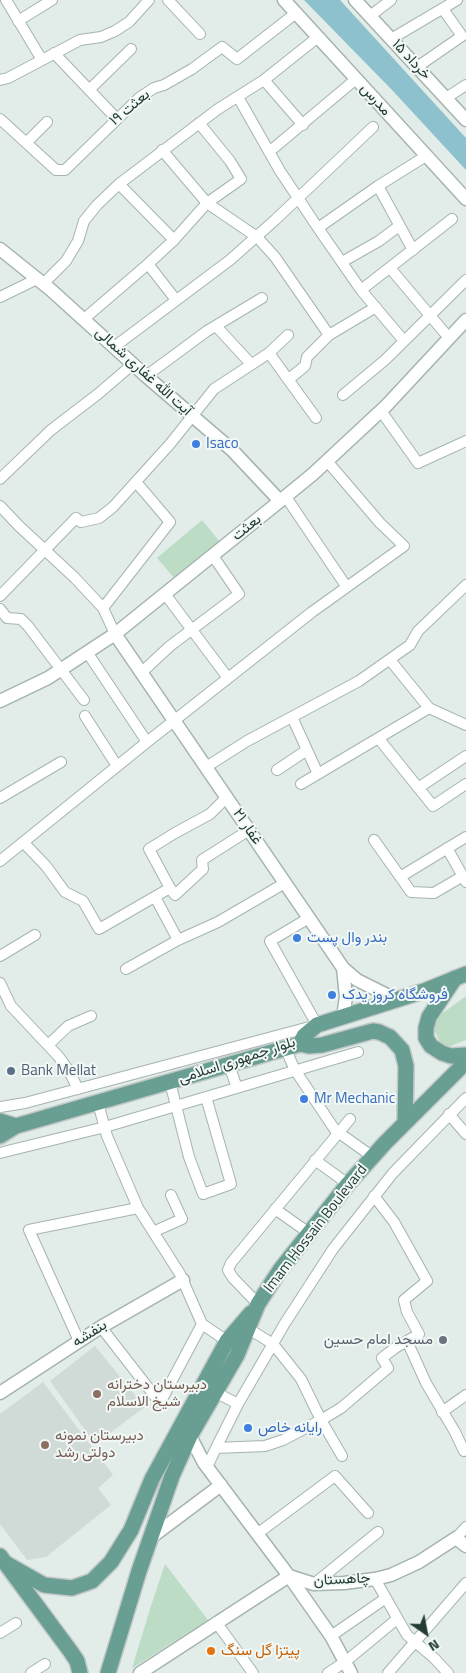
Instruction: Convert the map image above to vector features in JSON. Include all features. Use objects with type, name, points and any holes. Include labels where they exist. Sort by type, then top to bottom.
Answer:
[{"type":"main road","points":[[317,1025],[424,991],[461,976]]},
{"type":"main road","points":[[461,976],[429,1018],[426,1038],[432,1046],[442,1053],[451,1056],[466,1055]]},
{"type":"main road","name":"بلوار جمهوری اسلامی","points":[[0,1136],[16,1126],[293,1046],[317,1025]]},
{"type":"main road","points":[[293,1046],[329,1044],[373,1031],[386,1034],[398,1045],[406,1066],[405,1123]]},
{"type":"main road","name":"Imam Hossain Boulevard","points":[[108,1673],[149,1538],[172,1476],[190,1436],[238,1355],[257,1306],[280,1270],[348,1184],[466,1062]]},
{"type":"main road","points":[[0,1121],[16,1126]]},
{"type":"main road","points":[[3,1560],[44,1585],[72,1588],[92,1581],[110,1562],[132,1530],[152,1478],[227,1342],[257,1306]]},
{"type":"main road","points":[[3,1560],[72,1652],[80,1673]]},
{"type":"street","points":[[6,0],[42,60]]},
{"type":"street","points":[[18,21],[52,0]]},
{"type":"street","points":[[0,80],[8,78],[80,40],[100,37],[115,31],[129,22],[149,0]]},
{"type":"street","points":[[168,0],[200,34]]},
{"type":"street","name":"مدرس","points":[[284,0],[466,199]]},
{"type":"street","name":"۱۵ خرداد","points":[[355,0],[466,120]]},
{"type":"street","points":[[370,16],[391,0]]},
{"type":"street","points":[[391,39],[457,0]]},
{"type":"street","points":[[417,67],[462,36],[443,9]]},
{"type":"street","name":"بعثت ۱۹","points":[[0,119],[56,170],[65,170],[116,118],[139,98],[154,88],[164,85],[192,69],[222,47],[237,58],[296,13]]},
{"type":"street","points":[[0,297],[40,281],[66,261],[78,240],[84,221],[97,205],[119,184],[199,123],[264,80],[318,37]]},
{"type":"street","points":[[89,90],[132,49]]},
{"type":"street","points":[[54,53],[116,118]]},
{"type":"street","points":[[269,152],[356,79]]},
{"type":"street","points":[[264,80],[303,125]]},
{"type":"street","points":[[446,98],[466,85]]},
{"type":"street","points":[[238,97],[280,171],[318,228],[362,290],[404,341]]},
{"type":"street","points":[[27,142],[46,122]]},
{"type":"street","points":[[84,319],[174,240],[207,204],[241,179],[230,161],[199,123]]},
{"type":"street","points":[[114,347],[230,260],[299,198],[373,127]]},
{"type":"street","points":[[162,150],[207,204],[257,237],[275,257],[329,335]]},
{"type":"street","points":[[318,228],[378,186],[426,156]]},
{"type":"street","points":[[119,184],[174,240]]},
{"type":"street","points":[[378,186],[413,250]]},
{"type":"street","points":[[362,290],[452,219]]},
{"type":"street","points":[[342,262],[380,241],[399,226]]},
{"type":"street","name":"آیت الله غفاری شمالی","points":[[0,249],[84,319],[146,376],[232,450],[283,499]]},
{"type":"street","points":[[148,264],[176,300]]},
{"type":"street","points":[[390,268],[450,338]]},
{"type":"street","points":[[343,396],[372,372],[466,280]]},
{"type":"street","points":[[146,376],[188,344],[262,298]]},
{"type":"street","points":[[289,379],[305,366],[307,357],[329,335],[376,307]]},
{"type":"street","name":"بعثت","points":[[0,701],[48,678],[115,634],[283,499],[381,411],[466,320]]},
{"type":"street","points":[[216,326],[251,364]]},
{"type":"street","points":[[0,596],[76,518],[81,522],[99,518],[114,507],[214,389],[269,353],[288,335]]},
{"type":"street","points":[[269,353],[316,418]]},
{"type":"street","points":[[0,479],[51,430],[133,364]]},
{"type":"street","points":[[381,411],[418,463],[465,444]]},
{"type":"street","points":[[0,861],[228,678],[346,586],[404,546],[380,522],[327,461]]},
{"type":"street","points":[[103,608],[170,522],[136,482]]},
{"type":"street","points":[[283,499],[346,586]]},
{"type":"street","points":[[0,506],[75,578],[103,608],[115,634]]},
{"type":"street","points":[[141,672],[191,629],[239,594],[213,556]]},
{"type":"street","points":[[206,767],[247,741],[359,681],[390,660],[410,645],[418,631],[466,585]]},
{"type":"street","points":[[165,594],[228,678]]},
{"type":"street","points":[[0,609],[4,621],[21,619],[28,626],[84,700]]},
{"type":"street","name":"غفار ۲۱","points":[[115,634],[343,968],[356,980],[397,1000]]},
{"type":"street","points":[[87,652],[147,742]]},
{"type":"street","points":[[390,660],[429,708],[466,725]]},
{"type":"street","points":[[302,784],[429,708]]},
{"type":"street","points":[[85,716],[117,766]]},
{"type":"street","points":[[292,716],[318,774]]},
{"type":"street","points":[[378,739],[433,806],[466,784]]},
{"type":"street","points":[[277,770],[307,750]]},
{"type":"street","points":[[418,788],[466,756]]},
{"type":"street","points":[[0,798],[61,762]]},
{"type":"street","points":[[227,798],[210,814],[149,849],[175,896],[203,869],[202,860],[249,830]]},
{"type":"street","points":[[400,877],[466,837]]},
{"type":"street","points":[[374,840],[411,892],[434,894],[464,879],[447,848]]},
{"type":"street","points":[[24,842],[66,892],[83,901],[99,929],[170,888]]},
{"type":"street","points":[[126,969],[178,940],[218,922],[285,883]]},
{"type":"street","points":[[155,897],[178,940]]},
{"type":"street","points":[[0,1107],[25,1103],[317,1025],[270,941],[309,918]]},
{"type":"street","points":[[0,956],[35,935]]},
{"type":"street","points":[[343,968],[346,997],[343,1017]]},
{"type":"street","points":[[0,983],[3,996],[69,1071],[78,1089]]},
{"type":"street","points":[[48,1045],[68,1026],[91,1016]]},
{"type":"street","points":[[329,1044],[329,1061]]},
{"type":"street","points":[[293,1046],[294,1070],[335,1130],[373,1156]]},
{"type":"street","points":[[0,1153],[105,1128],[358,1052]]},
{"type":"street","points":[[228,1065],[237,1088]]},
{"type":"street","points":[[170,1082],[189,1157],[203,1194],[232,1184],[206,1097]]},
{"type":"street","points":[[207,1467],[238,1404],[298,1300],[333,1249],[392,1174],[466,1098]]},
{"type":"street","points":[[98,1103],[105,1128],[138,1208],[183,1280],[202,1324],[227,1342]]},
{"type":"street","points":[[449,1114],[466,1134]]},
{"type":"street","points":[[257,1306],[228,1270],[231,1263],[350,1119]]},
{"type":"street","points":[[315,1160],[348,1184]]},
{"type":"street","points":[[153,1232],[182,1219],[171,1195]]},
{"type":"street","points":[[216,1448],[265,1446],[283,1440],[321,1420],[341,1408],[388,1368],[382,1358],[419,1334],[407,1312],[404,1300],[427,1281],[394,1222],[374,1196]]},
{"type":"street","points":[[79,1341],[29,1230],[138,1208]]},
{"type":"street","points":[[275,1209],[309,1233]]},
{"type":"street","name":"بنفشه","points":[[0,1393],[101,1327],[183,1280]]},
{"type":"street","points":[[101,1327],[160,1402],[202,1324]]},
{"type":"street","points":[[249,1329],[273,1344],[301,1379],[321,1420],[342,1456]]},
{"type":"street","points":[[407,1341],[426,1383],[464,1451]]},
{"type":"street","points":[[216,1392],[238,1404]]},
{"type":"street","points":[[442,1412],[466,1395]]},
{"type":"street","points":[[190,1436],[207,1467],[331,1636],[348,1667]]},
{"type":"street","points":[[257,1534],[335,1476],[368,1513]]},
{"type":"street","points":[[149,1538],[221,1486]]},
{"type":"street","points":[[461,1542],[466,1527]]},
{"type":"street","points":[[314,1584],[378,1532]]},
{"type":"street","name":"چاهستان","points":[[288,1576],[314,1584],[374,1579],[391,1575],[461,1542]]},
{"type":"street","points":[[140,1673],[288,1576]]},
{"type":"street","points":[[374,1579],[407,1635],[448,1673]]},
{"type":"street","points":[[388,1673],[466,1582]]},
{"type":"street","points":[[331,1636],[386,1598]]},
{"type":"street","points":[[328,1673],[348,1667],[398,1619]]},
{"type":"street","points":[[216,1622],[253,1673]]},
{"type":"street","points":[[0,1633],[16,1623]]},
{"type":"street","points":[[31,1673],[45,1664]]},
{"type":"shaded area","name":"دبیرستان دخترانه شیخ الاسلام","points":[[95,1346],[145,1407],[95,1444],[50,1381]]},
{"type":"shaded area","name":"دبیرستان نمونه دولتی رشد","points":[[43,1382],[113,1475],[98,1488],[111,1505],[46,1557],[27,1560],[0,1524],[0,1414]]},
{"type":"green space","points":[[202,520],[220,542],[176,580],[157,558]]},
{"type":"green space","points":[[466,996],[466,1040],[448,1047],[440,1042],[434,1029],[436,1018]]},
{"type":"green space","points":[[165,1564],[208,1620],[132,1668],[151,1606]]},
{"type":"water","points":[[304,0],[340,0],[466,138],[466,170],[393,91]]},
{"type":"place","name":"Isaco","points":[[196,444]]},
{"type":"place","name":"بندر وال پست","points":[[297,938]]},
{"type":"place","name":"فروشگاه کروز یدک","points":[[332,995]]},
{"type":"place","name":"Bank Mellat","points":[[11,1071]]},
{"type":"place","name":"Mr Mechanic","points":[[304,1099]]},
{"type":"place","name":"مسجد امام حسین","points":[[443,1340]]},
{"type":"place","name":"دبیرستان دخترانه شیخ الاسلام","points":[[97,1394]]},
{"type":"place","name":"رایانه خاص","points":[[248,1428]]},
{"type":"place","name":"دبیرستان نمونه دولتی رشد","points":[[45,1445]]},
{"type":"place","name":"پیتزا گل سنگ","points":[[211,1651]]}]
